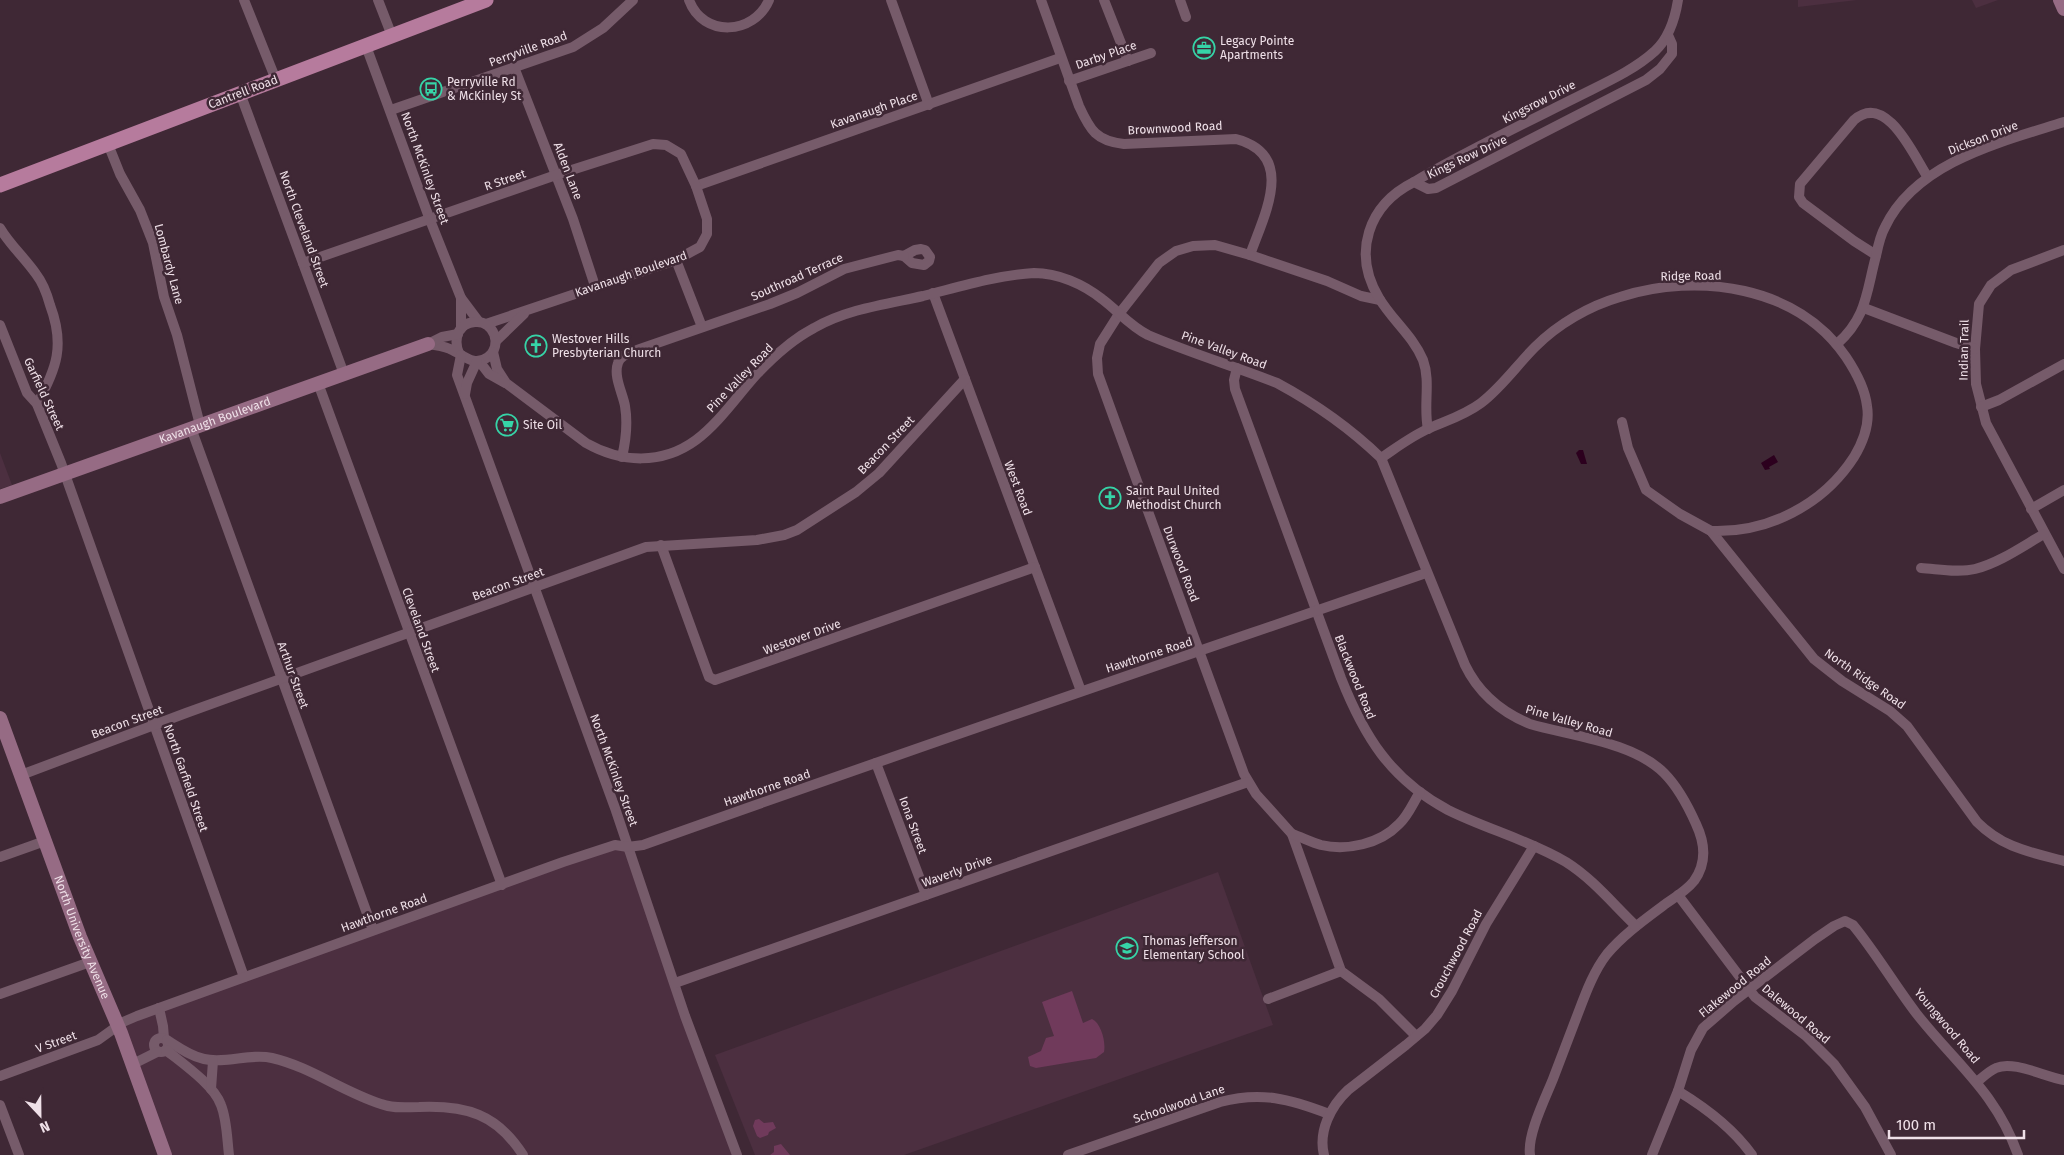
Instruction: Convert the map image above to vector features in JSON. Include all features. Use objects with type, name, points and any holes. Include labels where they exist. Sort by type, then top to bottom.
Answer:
[{"type":"main road","name":"Cantrell Road","points":[[0,185],[486,0]]},
{"type":"street","points":[[244,0],[276,80]]},
{"type":"street","points":[[378,0],[392,36]]},
{"type":"street","name":"Perryville Road","points":[[391,110],[556,53],[588,38],[633,0]]},
{"type":"street","points":[[689,0],[696,13],[704,20],[713,25],[733,28],[746,25],[757,18],[766,8],[769,0]]},
{"type":"street","points":[[891,0],[929,105]]},
{"type":"street","name":"Brownwood Road","points":[[1041,0],[1068,81],[1085,120],[1091,129],[1104,140],[1137,144],[1230,138],[1244,141],[1257,148],[1269,164],[1273,182],[1250,254]]},
{"type":"street","points":[[1104,0],[1128,61]]},
{"type":"street","points":[[1180,0],[1186,17]]},
{"type":"street","name":"Kings Row Drive","points":[[1428,429],[1426,416],[1427,374],[1422,359],[1411,339],[1380,300],[1372,284],[1367,264],[1366,252],[1369,228],[1378,212],[1398,192],[1414,182],[1428,189],[1436,188],[1646,80],[1660,69],[1672,54],[1672,44],[1668,34],[1678,0]]},
{"type":"street","points":[[2060,0],[2064,9]]},
{"type":"street","name":"Kingsrow Drive","points":[[1414,182],[1638,64],[1655,51],[1668,34]]},
{"type":"street","name":"North McKinley Street","points":[[366,46],[461,298]]},
{"type":"street","name":"Darby Place","points":[[1068,81],[1151,53]]},
{"type":"street","name":"Kavanaugh Place","points":[[696,186],[1060,58]]},
{"type":"street","name":"Alden Lane","points":[[514,67],[556,175],[595,286]]},
{"type":"street","name":"North Cleveland Street","points":[[240,93],[344,374]]},
{"type":"street","points":[[1876,255],[1803,203],[1799,197],[1800,184],[1854,120],[1860,114],[1870,111],[1884,116],[1895,126],[1927,176]]},
{"type":"street","name":"Dickson Drive","points":[[1837,344],[1853,329],[1864,308],[1882,233],[1890,218],[1913,189],[1927,176],[1972,153],[2064,122]]},
{"type":"street","name":"Lombardy Lane","points":[[108,144],[120,174],[140,210],[153,243],[164,297],[179,343],[195,426]]},
{"type":"street","name":"R Street","points":[[303,263],[638,148],[660,144],[673,147],[681,154],[696,186]]},
{"type":"street","name":"Kavanaugh Boulevard","points":[[529,311],[595,286],[676,260],[700,247],[707,234],[707,219],[696,186]]},
{"type":"street","points":[[0,228],[39,278],[57,322],[56,362],[50,380],[37,404]]},
{"type":"street","name":"Durwood Road","points":[[1341,971],[1292,834],[1248,782],[1098,374],[1097,353],[1100,344],[1119,314],[1159,263],[1176,251],[1193,246],[1208,245],[1250,254],[1327,281],[1361,296],[1380,300]]},
{"type":"street","name":"Indian Trail","points":[[2064,250],[2011,270],[1991,285],[1979,304],[1975,348],[1976,384],[1981,407],[1992,436],[2064,570]]},
{"type":"street","name":"Southroad Terrace","points":[[622,457],[626,442],[627,419],[618,377],[618,363],[621,358],[637,350],[779,301],[844,269],[898,255],[904,256]]},
{"type":"street","points":[[676,260],[702,327]]},
{"type":"street","name":"Pine Valley Road","points":[[478,361],[489,374],[506,383],[598,450],[634,459],[661,456],[674,452],[697,440],[764,367],[816,326],[848,314],[1003,277],[1044,274],[1063,278],[1082,286],[1102,299],[1136,328],[1149,335],[1277,383],[1350,430],[1381,458],[1426,573],[1470,675],[1480,690],[1500,710],[1530,724],[1628,750],[1654,764],[1673,782],[1692,815],[1704,848],[1702,866],[1690,886],[1636,926],[1617,943],[1600,965],[1584,999],[1531,1139],[1530,1155]]},
{"type":"street","name":"Ridge Road","points":[[1381,458],[1428,429],[1460,417],[1481,403],[1536,346],[1566,322],[1610,300],[1643,291],[1711,286],[1756,294],[1797,311],[1820,327],[1837,344],[1859,380],[1868,407],[1868,418],[1862,442],[1848,466],[1818,497],[1792,514],[1758,526],[1737,531],[1711,531]]},
{"type":"street","name":"West Road","points":[[933,293],[1081,691]]},
{"type":"street","points":[[461,298],[482,323],[491,328],[496,341]]},
{"type":"street","points":[[460,354],[456,341],[459,331],[461,298]]},
{"type":"street","points":[[1864,308],[1956,343],[1975,348]]},
{"type":"street","points":[[428,344],[459,331],[466,324],[482,323],[529,311]]},
{"type":"street","points":[[428,344],[443,346],[470,360],[478,361],[488,358],[493,352],[496,341],[508,327],[529,311]]},
{"type":"street","name":"Garfield Street","points":[[0,325],[3,337],[27,393],[37,404],[64,474]]},
{"type":"street","name":"Kavanaugh Boulevard","points":[[0,497],[428,344]]},
{"type":"street","points":[[493,352],[497,369],[506,383]]},
{"type":"street","name":"North McKinley Street","points":[[460,354],[457,375],[615,808],[698,1052],[737,1155]]},
{"type":"street","points":[[465,395],[467,383],[478,361]]},
{"type":"street","points":[[1981,407],[1999,400],[2064,364]]},
{"type":"street","name":"Blackwood Road","points":[[1237,368],[1234,380],[1235,389],[1316,611],[1361,725],[1390,766],[1420,792],[1448,809],[1564,861],[1590,879],[1636,926]]},
{"type":"street","name":"Beacon Street","points":[[21,776],[154,725],[646,547],[757,540],[784,535],[803,526],[856,492],[879,473],[965,379]]},
{"type":"street","name":"Cleveland Street","points":[[318,382],[502,885]]},
{"type":"street","points":[[1622,422],[1628,448],[1646,490],[1680,514],[1711,531]]},
{"type":"street","name":"Arthur Street","points":[[195,426],[282,680],[372,930]]},
{"type":"street","name":"North Garfield Street","points":[[64,474],[244,977]]},
{"type":"street","points":[[2031,509],[2064,490]]},
{"type":"street","name":"North Ridge Road","points":[[1711,531],[1814,660],[1842,681],[1894,714],[1907,726],[1921,742],[1969,812],[1988,833],[2008,845],[2064,861]]},
{"type":"street","points":[[1921,568],[1960,570],[1976,568],[1995,561],[2044,534]]},
{"type":"street","name":"Westover Drive","points":[[661,545],[709,677],[715,680],[1035,567]]},
{"type":"street","name":"Hawthorne Road","points":[[118,1026],[158,1008],[372,930],[615,845],[628,847],[643,845],[1081,691],[1200,652],[1426,573]]},
{"type":"street","name":"North University Avenue","points":[[0,719],[90,962],[133,1064],[137,1081],[165,1155]]},
{"type":"street","name":"Iona Street","points":[[876,763],[926,895]]},
{"type":"street","name":"Waverly Drive","points":[[675,983],[1248,782]]},
{"type":"street","points":[[1292,834],[1330,846],[1352,846],[1371,842],[1384,836],[1400,823],[1420,792]]},
{"type":"street","points":[[0,857],[45,841]]},
{"type":"street","name":"Crouchwood Road","points":[[1324,1155],[1323,1134],[1329,1114],[1348,1090],[1431,1022],[1443,1006],[1486,924],[1534,846]]},
{"type":"street","name":"Dalewood Road","points":[[1678,895],[1755,997],[1806,1036],[1834,1064],[1865,1107],[1891,1155]]},
{"type":"street","name":"Flakewood Road","points":[[1652,1155],[1698,1036],[1715,1017],[1749,990],[1815,939],[1840,922],[1845,921]]},
{"type":"street","name":"Youngwood Road","points":[[1845,921],[1853,926],[1916,1013],[1989,1098],[2008,1128],[2018,1155]]},
{"type":"street","points":[[0,994],[90,962]]},
{"type":"street","points":[[1268,999],[1341,971],[1379,999],[1416,1036]]},
{"type":"street","points":[[158,1008],[163,1026],[163,1045],[211,1089],[219,1100],[229,1155]]},
{"type":"street","name":"V Street","points":[[0,1076],[98,1040],[118,1026]]},
{"type":"street","points":[[163,1045],[194,1056],[213,1060],[271,1058],[297,1066],[339,1087],[393,1107],[447,1107],[468,1110],[498,1125],[514,1141],[523,1155]]},
{"type":"street","points":[[133,1064],[163,1045]]},
{"type":"street","points":[[211,1089],[213,1060]]},
{"type":"street","points":[[1977,1082],[1990,1071],[2006,1065],[2020,1067],[2064,1080]]},
{"type":"street","points":[[1678,1091],[1721,1122],[1740,1140],[1752,1155]]},
{"type":"street","name":"Schoolwood Lane","points":[[1068,1155],[1220,1102],[1241,1097],[1274,1097],[1329,1114]]},
{"type":"street","points":[[0,1105],[19,1155]]},
{"type":"shaded area","points":[[1798,0],[1857,0],[1798,7]]},
{"type":"shaded area","points":[[1972,0],[1998,0],[1976,8]]},
{"type":"shaded area","points":[[1579,450],[1583,450],[1587,464],[1581,464],[1576,453]]},
{"type":"shaded area","points":[[0,453],[12,485],[0,489]]},
{"type":"shaded area","points":[[1774,455],[1778,462],[1769,467],[1770,469],[1765,470],[1761,463]]},
{"type":"shaded area","points":[[628,847],[737,1155],[165,1155],[123,1022],[563,862]]},
{"type":"shaded area","name":"Thomas Jefferson Elementary School","points":[[1218,872],[1273,1025],[904,1155],[755,1155],[715,1055]]},
{"type":"shaded area","points":[[1072,991],[1083,1023],[1092,1019],[1098,1024],[1103,1038],[1104,1052],[1096,1058],[1036,1068],[1030,1066],[1028,1057],[1041,1051],[1046,1038],[1054,1036],[1042,1002]]},
{"type":"shaded area","points":[[759,1119],[764,1123],[773,1122],[776,1128],[769,1132],[768,1135],[760,1138],[757,1136],[753,1126],[755,1120]]},
{"type":"shaded area","points":[[781,1144],[790,1155],[770,1155],[774,1152],[774,1146]]},
{"type":"place","name":"Legacy Pointe Apartments","points":[[1204,48]]},
{"type":"place","name":"Perryville Rd & McKinley St","points":[[431,89]]},
{"type":"place","name":"Westover Hills Presbyterian Church","points":[[536,346]]},
{"type":"place","name":"Site Oil","points":[[507,425]]},
{"type":"place","name":"Saint Paul United Methodist Church","points":[[1110,498]]},
{"type":"place","name":"Thomas Jefferson Elementary School","points":[[1127,948]]}]
